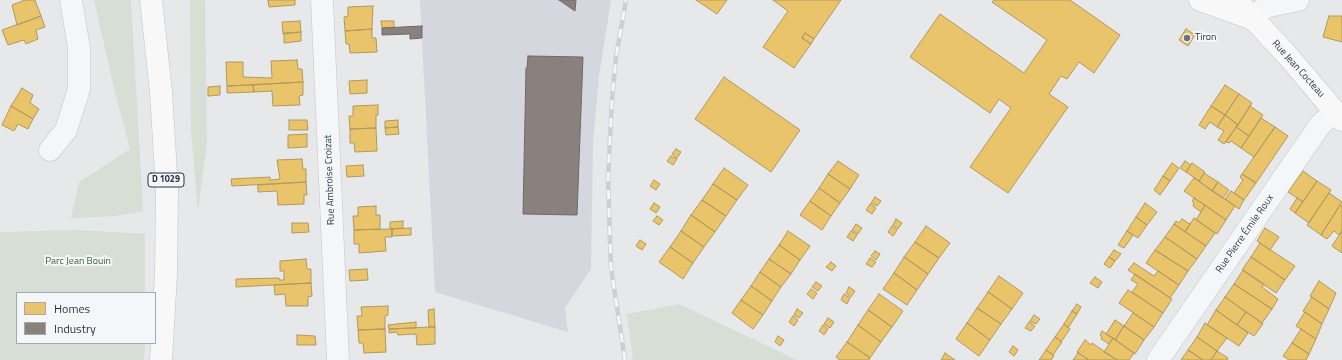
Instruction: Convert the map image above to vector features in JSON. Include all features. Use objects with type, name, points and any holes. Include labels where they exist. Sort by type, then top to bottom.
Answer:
[{"type":"main road","name":"D 1029","points":[[151,0],[161,92],[167,190],[166,274],[161,360]]},
{"type":"main road","name":"Rue Jean Cocteau","points":[[1200,0],[1252,19]]},
{"type":"main road","name":"Rue Jean Cocteau","points":[[1236,0],[1252,19],[1288,56],[1338,115]]},
{"type":"street","points":[[50,150],[66,130],[80,89],[79,48],[71,0]]},
{"type":"street","name":"Rue Ambroise Croizat","points":[[322,0],[338,360]]},
{"type":"street","points":[[1252,19],[1265,7],[1298,0]]},
{"type":"street","name":"Rue Pierre Émile Roux","points":[[1158,360],[1320,125],[1338,115]]},
{"type":"shaded area","points":[[420,0],[611,0],[599,76],[593,143],[591,269],[565,308],[568,332],[435,292]]},
{"type":"green space","points":[[94,0],[131,0],[143,211],[116,216],[71,218],[79,182],[130,149],[114,88]]},
{"type":"green space","points":[[190,0],[205,0],[207,143],[198,212],[191,129]]},
{"type":"green space","name":"Parc Jean Bouin","points":[[79,230],[145,234],[145,292],[16,292],[16,344],[145,344],[144,360],[0,360],[0,232]]},
{"type":"green space","points":[[679,304],[797,360],[633,360],[627,314]]},
{"type":"building: Homes","points":[[25,0],[35,0],[41,16],[17,25],[12,5]]},
{"type":"building: Homes","points":[[268,0],[295,0],[295,5],[269,7]]},
{"type":"building: Homes","points":[[696,0],[727,0],[717,14]]},
{"type":"building: Homes","points":[[773,0],[841,0],[814,39],[805,33],[802,38],[811,44],[794,68],[763,47],[788,11]]},
{"type":"building: Homes","points":[[994,0],[1070,0],[1120,35],[1094,73],[1079,62],[1067,79],[1061,76],[1049,94],[1068,107],[1008,193],[970,167],[1011,108],[999,99],[990,113],[910,57],[940,14],[1024,73],[1047,40],[992,2]]},
{"type":"building: Homes","points":[[373,6],[372,29],[345,31],[344,17],[348,16],[348,7]]},
{"type":"building: Homes","points":[[41,16],[45,27],[36,30],[38,39],[26,44],[24,40],[8,45],[2,30]]},
{"type":"building: Homes","points":[[1329,16],[1342,16],[1342,42],[1323,37]]},
{"type":"building: Homes","points":[[300,21],[301,32],[283,34],[282,22]]},
{"type":"building: Homes","points":[[381,21],[394,21],[394,28],[382,28]]},
{"type":"building: Homes","points":[[372,29],[372,38],[376,38],[377,52],[350,53],[349,44],[346,44],[345,31]]},
{"type":"building: Homes","name":"Tiron","points":[[1186,29],[1195,35],[1188,46],[1179,40]]},
{"type":"building: Homes","points":[[301,32],[301,41],[284,43],[284,33]]},
{"type":"building: Homes","points":[[805,33],[814,39],[811,44],[802,38]]},
{"type":"building: Homes","points":[[297,60],[298,69],[302,69],[303,82],[227,86],[226,62],[243,62],[243,77],[272,78],[271,61]]},
{"type":"building: Homes","points":[[724,77],[800,130],[771,172],[695,119]]},
{"type":"building: Homes","points":[[367,80],[367,93],[350,94],[349,81]]},
{"type":"building: Homes","points":[[303,82],[303,95],[299,96],[300,105],[273,106],[272,91],[254,92],[253,85]]},
{"type":"building: Homes","points":[[253,85],[254,92],[227,93],[227,86]]},
{"type":"building: Homes","points":[[1225,85],[1239,94],[1225,115],[1211,106]]},
{"type":"building: Homes","points":[[220,86],[220,95],[208,96],[208,87]]},
{"type":"building: Homes","points":[[22,88],[33,95],[30,103],[39,109],[33,119],[11,106]]},
{"type":"building: Homes","points":[[1239,94],[1252,103],[1238,125],[1225,115]]},
{"type":"building: Homes","points":[[378,105],[376,128],[350,129],[349,116],[353,116],[353,106]]},
{"type":"building: Homes","points":[[11,106],[33,119],[28,129],[18,124],[14,131],[2,125]]},
{"type":"building: Homes","points":[[1211,106],[1225,115],[1217,127],[1210,122],[1205,129],[1199,125]]},
{"type":"building: Homes","points":[[1250,106],[1263,115],[1249,136],[1236,127]]},
{"type":"building: Homes","points":[[1225,115],[1238,125],[1224,144],[1218,140],[1224,131],[1217,127]]},
{"type":"building: Homes","points":[[1261,118],[1275,127],[1254,157],[1241,148]]},
{"type":"building: Homes","points":[[289,120],[307,120],[308,130],[289,130]]},
{"type":"building: Homes","points":[[398,120],[398,127],[385,128],[385,121]]},
{"type":"building: Homes","points":[[398,127],[399,134],[386,135],[385,128]]},
{"type":"building: Homes","points":[[1236,127],[1249,136],[1241,148],[1231,141],[1229,143],[1226,142]]},
{"type":"building: Homes","points":[[1275,127],[1288,136],[1256,183],[1242,174]]},
{"type":"building: Homes","points":[[376,128],[377,151],[355,152],[354,143],[350,143],[350,129]]},
{"type":"building: Homes","points":[[307,134],[307,147],[288,148],[288,135]]},
{"type":"building: Homes","points":[[676,149],[681,152],[677,158],[672,154]]},
{"type":"building: Homes","points":[[671,156],[677,159],[673,165],[667,161]]},
{"type":"building: Homes","points":[[302,159],[303,169],[306,169],[306,182],[232,186],[231,179],[270,177],[270,180],[280,179],[277,160]]},
{"type":"building: Homes","points":[[838,161],[859,175],[850,189],[828,174]]},
{"type":"building: Homes","points":[[1185,161],[1191,165],[1186,172],[1180,168]]},
{"type":"building: Homes","points":[[1172,163],[1179,168],[1170,181],[1163,176]]},
{"type":"building: Homes","points":[[1192,163],[1205,172],[1199,181],[1186,172]]},
{"type":"building: Homes","points":[[363,165],[364,176],[347,177],[346,166]]},
{"type":"building: Homes","points":[[724,168],[748,185],[737,200],[713,184]]},
{"type":"building: Homes","points":[[1303,171],[1317,181],[1303,202],[1288,192]]},
{"type":"building: Homes","points":[[1204,173],[1218,182],[1212,191],[1199,181]]},
{"type":"building: Homes","points":[[828,174],[850,189],[840,203],[819,188]]},
{"type":"building: Homes","points":[[1242,174],[1256,183],[1244,200],[1234,193],[1243,180],[1240,177]]},
{"type":"building: Homes","points":[[1163,176],[1170,181],[1160,195],[1154,190]]},
{"type":"building: Homes","points":[[1194,178],[1235,206],[1226,220],[1184,191]]},
{"type":"building: Homes","points":[[654,180],[660,184],[656,190],[650,186]]},
{"type":"building: Homes","points":[[1317,181],[1331,190],[1309,223],[1295,213]]},
{"type":"building: Homes","points":[[306,182],[307,195],[304,195],[304,204],[278,205],[277,191],[258,192],[258,185]]},
{"type":"building: Homes","points":[[1218,182],[1229,190],[1223,198],[1212,191]]},
{"type":"building: Homes","points":[[713,184],[737,200],[726,216],[702,200]]},
{"type":"building: Homes","points":[[819,188],[840,203],[831,216],[810,201]]},
{"type":"building: Homes","points":[[1231,191],[1244,200],[1239,209],[1225,199]]},
{"type":"building: Homes","points":[[1329,193],[1342,202],[1321,235],[1307,225]]},
{"type":"building: Homes","points":[[875,197],[881,201],[877,206],[871,203]]},
{"type":"building: Homes","points":[[1194,198],[1205,205],[1201,212],[1193,206],[1194,203],[1192,201]]},
{"type":"building: Homes","points":[[1297,198],[1303,202],[1295,213],[1290,209]]},
{"type":"building: Homes","points":[[702,200],[726,216],[715,232],[691,215]]},
{"type":"building: Homes","points":[[810,201],[831,216],[822,230],[800,215]]},
{"type":"building: Homes","points":[[654,203],[660,207],[656,213],[650,209]]},
{"type":"building: Homes","points":[[1145,203],[1157,212],[1147,225],[1136,217]]},
{"type":"building: Homes","points":[[870,204],[876,208],[872,214],[866,210]]},
{"type":"building: Homes","points":[[1205,205],[1226,220],[1217,234],[1196,220]]},
{"type":"building: Homes","points":[[1340,205],[1342,206],[1342,231],[1339,235],[1334,231],[1327,239],[1321,235]]},
{"type":"building: Homes","points":[[376,206],[376,215],[380,215],[380,229],[354,230],[353,216],[358,216],[358,207]]},
{"type":"building: Homes","points":[[691,215],[715,232],[704,247],[681,231]]},
{"type":"building: Homes","points":[[657,216],[663,220],[659,225],[653,221]]},
{"type":"building: Homes","points":[[1136,217],[1147,225],[1138,238],[1127,231]]},
{"type":"building: Homes","points":[[1194,218],[1215,233],[1206,246],[1185,232]]},
{"type":"building: Homes","points":[[896,219],[902,223],[898,229],[893,225]]},
{"type":"building: Homes","points":[[1182,219],[1190,224],[1185,232],[1174,224],[1176,221],[1179,223]]},
{"type":"building: Homes","points":[[403,221],[403,228],[390,229],[390,222]]},
{"type":"building: Homes","points":[[292,223],[308,223],[309,232],[292,233]]},
{"type":"building: Homes","points":[[856,224],[862,228],[858,234],[852,230]]},
{"type":"building: Homes","points":[[1174,224],[1206,246],[1197,259],[1165,237]]},
{"type":"building: Homes","points":[[892,226],[897,230],[893,236],[888,232]]},
{"type":"building: Homes","points":[[926,226],[950,243],[939,258],[915,242]]},
{"type":"building: Homes","points":[[411,228],[411,235],[392,236],[392,229]]},
{"type":"building: Homes","points":[[1265,228],[1279,237],[1270,250],[1257,241]]},
{"type":"building: Homes","points":[[392,229],[392,237],[385,237],[386,251],[359,253],[359,244],[354,244],[354,230]]},
{"type":"building: Homes","points":[[681,231],[704,247],[693,263],[670,247]]},
{"type":"building: Homes","points":[[788,231],[810,246],[800,260],[779,245]]},
{"type":"building: Homes","points":[[851,231],[857,235],[853,241],[847,237]]},
{"type":"building: Homes","points":[[1127,231],[1133,235],[1124,248],[1118,245]]},
{"type":"building: Homes","points":[[1342,231],[1342,253],[1332,246]]},
{"type":"building: Homes","points":[[1165,237],[1197,259],[1188,271],[1155,250]]},
{"type":"building: Homes","points":[[640,240],[646,244],[642,250],[636,246]]},
{"type":"building: Homes","points":[[915,242],[939,258],[928,274],[904,257]]},
{"type":"building: Homes","points":[[1260,243],[1295,266],[1285,280],[1251,257]]},
{"type":"building: Homes","points":[[779,245],[800,260],[791,274],[769,259]]},
{"type":"building: Homes","points":[[670,247],[693,263],[683,279],[659,262]]},
{"type":"building: Homes","points":[[1114,250],[1121,254],[1115,261],[1109,257]]},
{"type":"building: Homes","points":[[1155,250],[1188,271],[1179,285],[1146,263]]},
{"type":"building: Homes","points":[[875,251],[880,254],[876,260],[871,256]]},
{"type":"building: Homes","points":[[904,257],[928,274],[917,290],[894,273]]},
{"type":"building: Homes","points":[[1109,257],[1115,261],[1110,268],[1104,264]]},
{"type":"building: Homes","points":[[1251,257],[1285,280],[1276,293],[1242,270]]},
{"type":"building: Homes","points":[[870,258],[876,262],[872,267],[866,264]]},
{"type":"building: Homes","points":[[306,259],[307,269],[311,269],[311,283],[236,287],[236,279],[279,278],[279,280],[284,280],[284,271],[280,271],[280,261]]},
{"type":"building: Homes","points":[[769,259],[791,274],[781,287],[760,272]]},
{"type":"building: Homes","points":[[831,262],[836,266],[832,271],[826,267]]},
{"type":"building: Homes","points":[[1134,263],[1154,276],[1158,271],[1179,285],[1170,298],[1128,270]]},
{"type":"building: Homes","points":[[367,269],[368,280],[350,281],[349,270]]},
{"type":"building: Homes","points":[[1243,270],[1264,284],[1262,287],[1278,299],[1272,309],[1234,284]]},
{"type":"building: Homes","points":[[760,272],[781,287],[772,301],[751,286]]},
{"type":"building: Homes","points":[[894,273],[917,290],[907,305],[883,289]]},
{"type":"building: Homes","points":[[1135,274],[1172,299],[1163,313],[1132,292],[1138,284],[1131,280]]},
{"type":"building: Homes","points":[[999,276],[1023,293],[1012,309],[988,292]]},
{"type":"building: Homes","points":[[1095,277],[1102,282],[1098,288],[1090,283]]},
{"type":"building: Homes","points":[[1319,281],[1336,293],[1329,309],[1310,296]]},
{"type":"building: Homes","points":[[816,282],[822,286],[818,291],[812,287]]},
{"type":"building: Homes","points":[[311,283],[312,296],[308,297],[308,306],[286,306],[285,294],[275,295],[274,285]]},
{"type":"building: Homes","points":[[1234,284],[1272,309],[1262,323],[1225,297]]},
{"type":"building: Homes","points":[[751,286],[772,301],[763,315],[741,300]]},
{"type":"building: Homes","points":[[849,287],[855,291],[851,297],[846,293]]},
{"type":"building: Homes","points":[[811,289],[817,293],[813,299],[807,294]]},
{"type":"building: Homes","points":[[1128,290],[1163,313],[1154,327],[1119,303]]},
{"type":"building: Homes","points":[[988,292],[1012,309],[1001,324],[977,308]]},
{"type":"building: Homes","points":[[844,294],[850,298],[847,304],[841,300]]},
{"type":"building: Homes","points":[[879,294],[903,311],[892,327],[868,310]]},
{"type":"building: Homes","points":[[1225,297],[1246,312],[1237,325],[1216,310]]},
{"type":"building: Homes","points":[[1312,297],[1329,309],[1322,324],[1303,311]]},
{"type":"building: Homes","points":[[741,300],[763,315],[753,329],[732,313]]},
{"type":"building: Homes","points":[[1077,304],[1081,307],[1077,314],[1072,311]]},
{"type":"building: Homes","points":[[388,306],[388,315],[385,316],[385,329],[358,330],[357,316],[362,316],[361,307]]},
{"type":"building: Homes","points":[[977,308],[1001,324],[990,340],[967,323]]},
{"type":"building: Homes","points":[[434,309],[435,327],[429,327],[428,310]]},
{"type":"building: Homes","points":[[797,309],[803,313],[799,318],[794,315]]},
{"type":"building: Homes","points":[[868,310],[892,327],[881,342],[858,325]]},
{"type":"building: Homes","points":[[1216,310],[1248,333],[1239,346],[1207,325]]},
{"type":"building: Homes","points":[[1072,311],[1077,314],[1068,328],[1064,324]]},
{"type":"building: Homes","points":[[1246,312],[1263,324],[1254,336],[1237,325]]},
{"type":"building: Homes","points":[[1305,312],[1322,324],[1316,339],[1296,326]]},
{"type":"building: Homes","points":[[1133,313],[1154,327],[1144,340],[1124,326]]},
{"type":"building: Homes","points":[[1034,315],[1040,319],[1036,324],[1030,321]]},
{"type":"building: Homes","points":[[793,316],[798,320],[794,326],[789,322]]},
{"type":"building: Homes","points":[[828,318],[834,322],[830,328],[824,324]]},
{"type":"building: Homes","points":[[1115,320],[1124,326],[1115,340],[1106,334]]},
{"type":"building: Homes","points":[[416,322],[416,328],[389,329],[388,325]]},
{"type":"building: Homes","points":[[1029,322],[1035,326],[1031,331],[1025,328]]},
{"type":"building: Homes","points":[[967,323],[990,340],[979,356],[956,339]]},
{"type":"building: Homes","points":[[1205,323],[1227,338],[1217,351],[1197,337]]},
{"type":"building: Homes","points":[[1064,324],[1070,329],[1061,342],[1055,337]]},
{"type":"building: Homes","points":[[823,325],[828,329],[824,335],[819,331]]},
{"type":"building: Homes","points":[[858,325],[881,342],[870,358],[847,342]]},
{"type":"building: Homes","points":[[1124,326],[1144,340],[1135,354],[1115,340]]},
{"type":"building: Homes","points":[[435,327],[435,344],[417,345],[416,334],[398,335],[397,332],[389,333],[389,329]]},
{"type":"building: Homes","points":[[385,329],[386,352],[364,353],[363,343],[359,343],[358,330]]},
{"type":"building: Homes","points":[[1301,329],[1316,339],[1309,354],[1292,343]]},
{"type":"building: Homes","points":[[1102,331],[1113,338],[1109,344],[1101,339],[1102,337],[1100,335]]},
{"type":"building: Homes","points":[[297,335],[315,336],[316,345],[297,345]]},
{"type":"building: Homes","points":[[778,336],[784,340],[780,346],[775,342]]},
{"type":"building: Homes","points":[[1055,337],[1062,342],[1053,355],[1046,350]]},
{"type":"building: Homes","points":[[1197,337],[1217,351],[1211,360],[1203,360],[1188,350]]},
{"type":"building: Homes","points":[[1113,338],[1134,353],[1129,360],[1117,360],[1104,352]]},
{"type":"building: Homes","points":[[1085,340],[1117,360],[1089,360],[1077,352]]},
{"type":"building: Homes","points":[[847,342],[870,358],[869,360],[840,360],[836,357]]},
{"type":"building: Homes","points":[[1292,343],[1309,354],[1306,360],[1289,360],[1283,356]]},
{"type":"building: Homes","points":[[1013,346],[1018,350],[1014,356],[1009,352]]},
{"type":"building: Homes","points":[[1046,350],[1054,356],[1051,360],[1039,360]]},
{"type":"building: Homes","points":[[1188,350],[1203,360],[1181,360]]},
{"type":"building: Homes","points":[[1217,351],[1228,358],[1227,360],[1211,360]]},
{"type":"building: Homes","points":[[945,353],[955,360],[941,360]]},
{"type":"building: Homes","points":[[1078,353],[1089,360],[1073,360]]},
{"type":"building: Industry","points":[[559,0],[576,0],[575,11]]},
{"type":"building: Industry","points":[[422,26],[422,38],[410,39],[410,34],[382,35],[382,28]]},
{"type":"building: Industry","points":[[528,56],[583,57],[577,215],[523,214],[526,68]]},
{"type":"railway","points":[[625,360],[611,268],[608,179],[612,99],[616,57],[626,0]]},
{"type":"place","name":"Tiron","points":[[1187,38]]}]
